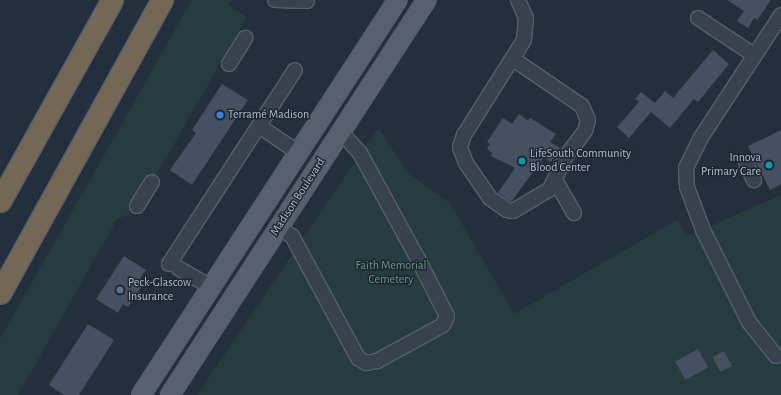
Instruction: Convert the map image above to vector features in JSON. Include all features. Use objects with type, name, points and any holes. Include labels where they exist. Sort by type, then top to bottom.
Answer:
[{"type":"highway","points":[[0,201],[112,0]]},
{"type":"highway","points":[[0,293],[162,0]]},
{"type":"main road","name":"Madison Boulevard","points":[[141,395],[398,0]]},
{"type":"main road","name":"Madison Boulevard","points":[[170,395],[427,0]]},
{"type":"main road","points":[[350,74],[371,86]]},
{"type":"street","points":[[275,0],[307,1]]},
{"type":"street","points":[[514,59],[582,106],[588,120],[585,131],[562,163],[550,188],[513,211],[507,210],[490,198],[466,163],[460,147],[464,135],[514,59],[524,40],[526,18],[518,0]]},
{"type":"street","points":[[776,356],[749,322],[703,230],[686,182],[686,168],[700,139],[781,15]]},
{"type":"street","points":[[698,18],[754,55]]},
{"type":"street","points":[[229,64],[245,38]]},
{"type":"street","points":[[211,287],[173,266],[295,70]]},
{"type":"street","points":[[259,126],[298,153]]},
{"type":"street","points":[[279,228],[292,236],[358,358],[366,363],[377,361],[443,325],[447,316],[424,272],[360,153],[341,132]]},
{"type":"street","points":[[746,163],[754,180]]},
{"type":"street","points":[[555,180],[574,213]]},
{"type":"street","points":[[137,206],[152,182]]},
{"type":"green space","points":[[192,0],[231,0],[228,5],[247,17],[135,212],[117,219],[18,395],[0,395],[0,339]]},
{"type":"green space","name":"Faith Memorial Cemetery","points":[[378,128],[409,174],[450,203],[514,314],[677,220],[688,236],[781,195],[781,395],[197,395]]},
{"type":"building","points":[[727,0],[771,0],[757,20],[754,18],[748,28],[737,21],[744,11]]},
{"type":"building","points":[[713,50],[729,64],[698,102],[694,99],[670,128],[651,112],[629,138],[617,127],[639,102],[635,99],[641,92],[655,103],[665,91],[673,98]]},
{"type":"building","points":[[222,84],[248,100],[192,185],[170,170],[196,133],[192,130]]},
{"type":"building","name":"LifeSouth Community Blood Center","points":[[519,114],[528,121],[530,118],[556,134],[550,142],[560,148],[551,162],[544,157],[511,202],[498,193],[515,168],[491,156],[492,153],[487,149],[490,144],[487,142],[503,118],[512,124]]},
{"type":"building","name":"Innova Primary Care","points":[[781,130],[781,184],[770,190],[748,146]]},
{"type":"building","name":"Peck-Glascow Insurance","points":[[124,256],[146,270],[140,278],[145,281],[128,307],[123,304],[118,313],[96,299]]},
{"type":"building","points":[[88,324],[114,340],[79,395],[64,395],[49,385]]},
{"type":"building","points":[[698,349],[708,367],[685,380],[675,362]]},
{"type":"building","points":[[724,351],[732,366],[721,372],[713,357]]},
{"type":"place","name":"Terramé Madison","points":[[220,115]]},
{"type":"place","name":"LifeSouth Community Blood Center","points":[[522,161]]},
{"type":"place","name":"Innova Primary Care","points":[[769,165]]},
{"type":"place","name":"Peck-Glascow Insurance","points":[[120,290]]}]
